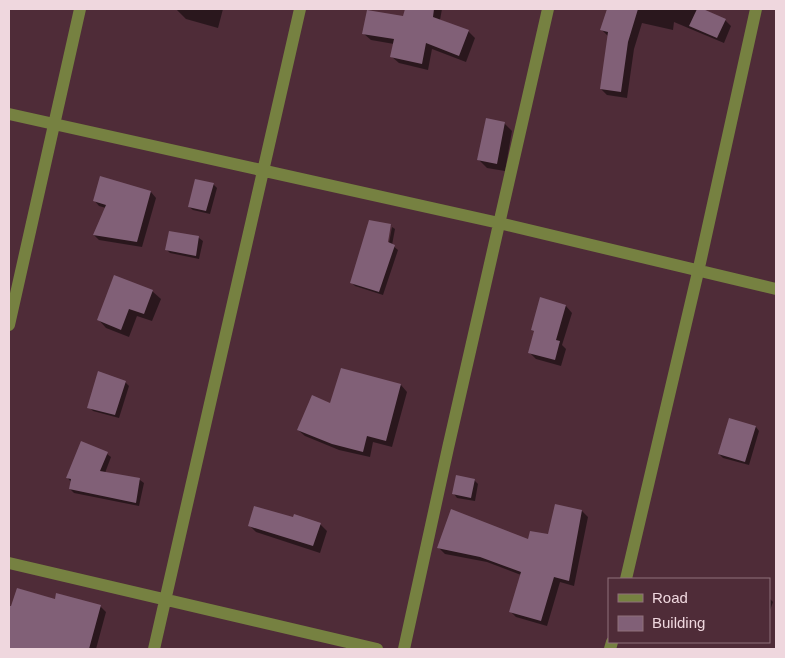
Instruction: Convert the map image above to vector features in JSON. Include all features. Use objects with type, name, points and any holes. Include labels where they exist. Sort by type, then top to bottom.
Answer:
[{"type":"street","points":[[9,325],[80,9]]},
{"type":"street","points":[[154,649],[300,9]]},
{"type":"street","points":[[404,649],[498,224],[548,9]]},
{"type":"street","points":[[626,578],[698,272],[756,9]]},
{"type":"street","points":[[9,114],[264,170],[776,289]]},
{"type":"street","points":[[9,563],[377,649]]},
{"type":"building","points":[[405,9],[434,9],[433,17],[469,30],[459,56],[426,43],[422,64],[390,57],[394,39],[362,34],[367,10],[403,16]]},
{"type":"building","points":[[607,9],[638,9],[628,42],[621,92],[600,89],[608,32],[600,30]]},
{"type":"building","points":[[697,9],[703,9],[726,19],[717,38],[689,26]]},
{"type":"building","points":[[486,118],[505,122],[497,164],[477,160]]},
{"type":"building","points":[[100,176],[151,191],[137,242],[93,235],[106,205],[93,201]]},
{"type":"building","points":[[195,179],[214,183],[206,211],[188,207]]},
{"type":"building","points":[[369,220],[391,224],[388,242],[395,245],[379,292],[350,283]]},
{"type":"building","points":[[169,231],[199,236],[196,256],[165,250]]},
{"type":"building","points":[[114,275],[153,290],[144,314],[129,309],[121,330],[97,320]]},
{"type":"building","points":[[540,297],[566,305],[556,340],[560,341],[555,360],[528,353],[534,331],[531,330]]},
{"type":"building","points":[[341,368],[401,384],[386,441],[367,436],[363,452],[332,444],[297,430],[312,395],[330,403]]},
{"type":"building","points":[[98,371],[126,381],[115,415],[87,408]]},
{"type":"building","points":[[729,418],[756,426],[745,462],[718,454]]},
{"type":"building","points":[[81,441],[108,452],[100,471],[140,478],[136,503],[69,489],[71,479],[66,478]]},
{"type":"building","points":[[456,475],[475,479],[471,498],[452,494]]},
{"type":"building","points":[[555,504],[582,510],[569,581],[554,577],[541,621],[509,612],[521,572],[480,557],[437,548],[451,509],[528,539],[530,531],[548,534]]},
{"type":"building","points":[[254,506],[293,517],[294,514],[321,523],[313,546],[248,526]]},
{"type":"building","points":[[17,588],[55,599],[56,593],[101,605],[89,649],[9,649],[9,606],[11,606]]}]
